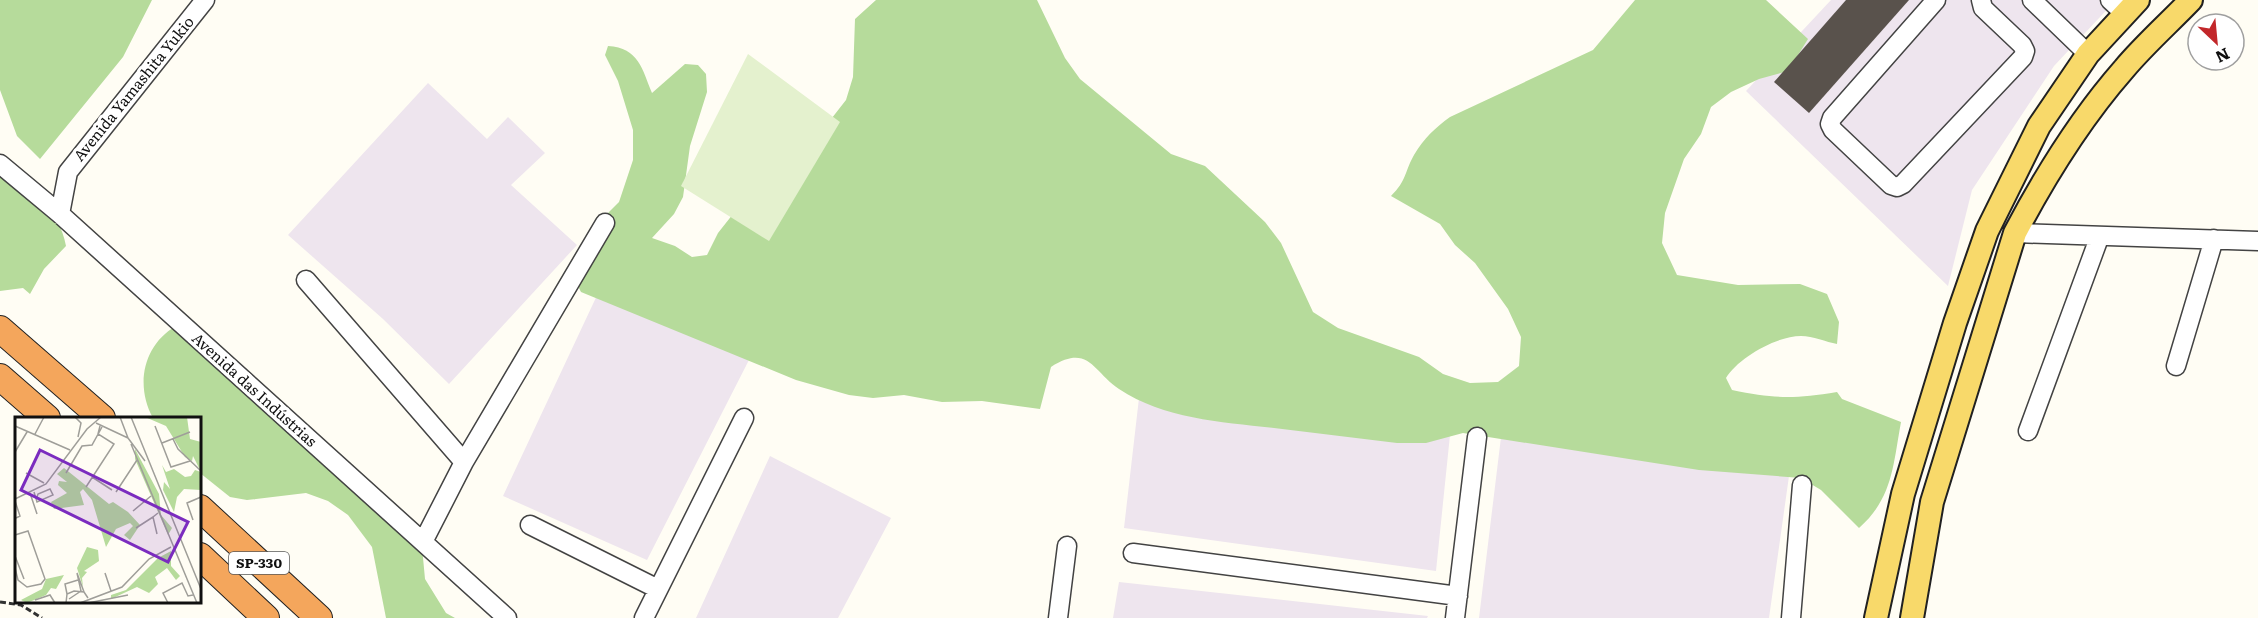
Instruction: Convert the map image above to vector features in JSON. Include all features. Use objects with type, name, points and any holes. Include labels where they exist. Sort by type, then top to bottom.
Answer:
[{"type":"highway","points":[[0,329],[101,417]]},
{"type":"highway","points":[[0,377],[46,417]]},
{"type":"highway","name":"SP-330","points":[[201,508],[319,618]]},
{"type":"highway","name":"SP-330","points":[[201,557],[266,618]]},
{"type":"main road","points":[[1912,618],[1932,502],[2015,233],[2034,196],[2123,69],[2191,0]]},
{"type":"main road","points":[[1876,618],[1903,494],[1955,322],[1987,231],[2039,126],[2124,5]]},
{"type":"street","name":"Avenida Yamashita Yukio","points":[[60,214],[68,172],[205,0]]},
{"type":"street","points":[[1936,0],[1832,118],[1830,124],[1833,130],[1891,185],[1897,187],[2024,57],[2025,51],[2022,45],[1983,8],[1981,0]]},
{"type":"street","points":[[2032,0],[2088,54]]},
{"type":"street","name":"Avenida das Indústrias","points":[[0,164],[60,214],[507,618]]},
{"type":"street","points":[[423,543],[464,462],[604,223]]},
{"type":"street","points":[[2015,233],[2099,238],[2258,241]]},
{"type":"street","points":[[2028,431],[2099,238]]},
{"type":"street","points":[[2175,366],[2214,239]]},
{"type":"street","points":[[306,280],[464,462]]},
{"type":"street","points":[[644,618],[744,418]]},
{"type":"street","points":[[1455,618],[1477,437]]},
{"type":"street","points":[[1791,618],[1802,485]]},
{"type":"street","points":[[530,525],[658,589]]},
{"type":"street","points":[[1058,618],[1067,546]]},
{"type":"street","points":[[1133,553],[1458,596]]},
{"type":"path","points":[[0,602],[21,605],[42,618]]},
{"type":"shaded area","points":[[1831,0],[2116,0],[2054,66],[1972,190],[1948,286],[1746,91]]},
{"type":"shaded area","points":[[428,83],[487,139],[508,117],[545,153],[511,185],[577,245],[449,384],[383,319],[288,235]]},
{"type":"shaded area","points":[[600,289],[750,358],[647,560],[503,496]]},
{"type":"shaded area","points":[[1139,398],[1450,435],[1436,571],[1124,528]]},
{"type":"shaded area","points":[[1502,429],[1790,469],[1769,618],[1479,618]]},
{"type":"shaded area","points":[[770,456],[891,518],[838,618],[696,618]]},
{"type":"shaded area","points":[[1119,582],[1428,616],[1427,618],[1113,618]]},
{"type":"green space","points":[[0,0],[152,0],[123,57],[40,159],[17,136],[0,90]]},
{"type":"green space","points":[[876,0],[1037,0],[1065,58],[1080,79],[1171,154],[1205,166],[1265,222],[1281,243],[1313,312],[1338,328],[1419,357],[1443,374],[1470,383],[1498,382],[1519,366],[1521,337],[1508,309],[1475,263],[1455,245],[1440,224],[1391,196],[1403,181],[1422,143],[1450,117],[1593,50],[1635,0],[1766,0],[1808,39],[1788,71],[1759,79],[1731,92],[1711,107],[1701,134],[1684,159],[1665,213],[1662,243],[1677,275],[1738,285],[1800,284],[1827,294],[1839,322],[1837,344],[1806,336],[1780,340],[1748,356],[1726,378],[1732,390],[1760,395],[1796,397],[1837,392],[1842,399],[1901,422],[1893,467],[1885,493],[1879,505],[1859,528],[1821,490],[1801,478],[1699,470],[1463,433],[1426,443],[1397,443],[1194,418],[1136,399],[1110,382],[1090,363],[1074,358],[1051,367],[1040,409],[982,401],[942,402],[904,395],[873,398],[849,395],[796,380],[581,292],[576,282],[597,224],[619,202],[633,160],[633,130],[618,81],[605,55],[608,46],[633,55],[642,68],[652,93],[685,64],[698,65],[706,74],[707,92],[690,146],[683,197],[674,214],[652,238],[675,246],[692,257],[707,255],[718,233],[733,214],[803,155],[846,100],[853,77],[855,19]]},
{"type":"green space","points":[[748,54],[840,122],[769,241],[681,186]]},
{"type":"green space","points":[[0,161],[49,209],[63,233],[66,246],[44,269],[30,294],[23,288],[0,291]]},
{"type":"green space","points":[[176,326],[186,326],[218,343],[404,520],[422,547],[425,579],[446,613],[455,618],[386,618],[372,547],[348,515],[328,501],[306,493],[247,500],[230,497],[201,474],[201,417],[152,417],[147,406],[144,393],[145,367],[149,355],[165,334]]},
{"type":"building","points":[[1846,0],[1909,0],[1809,113],[1774,82]]}]
